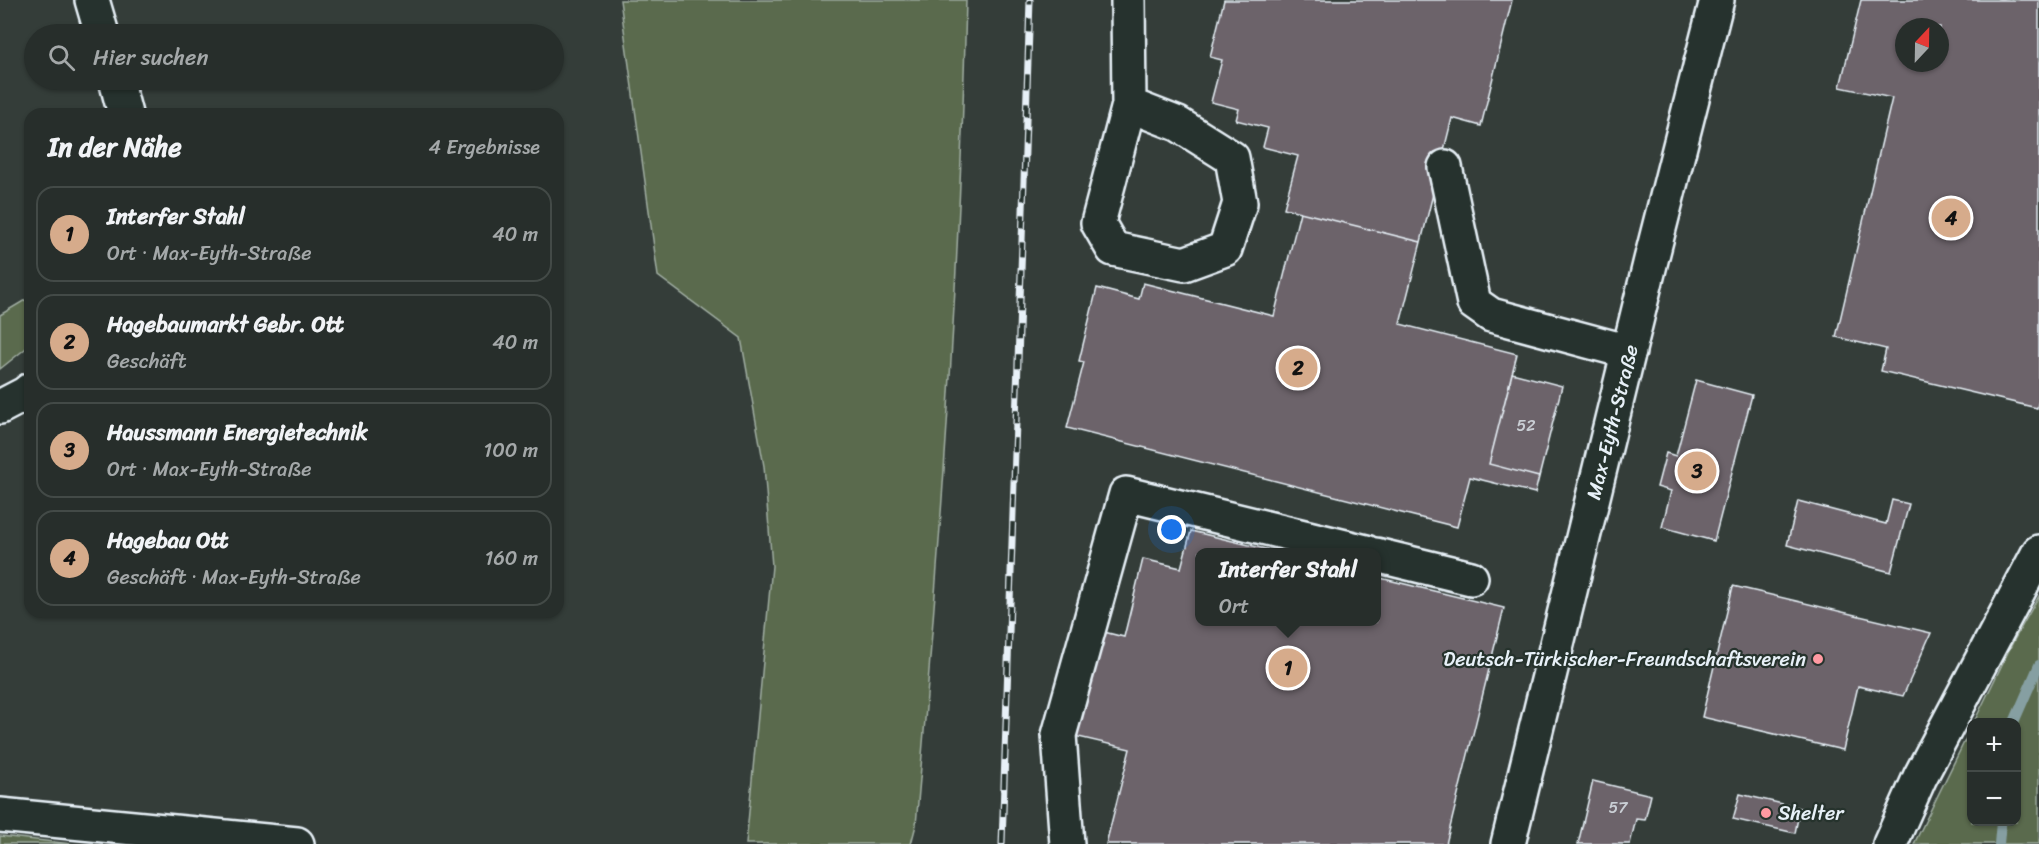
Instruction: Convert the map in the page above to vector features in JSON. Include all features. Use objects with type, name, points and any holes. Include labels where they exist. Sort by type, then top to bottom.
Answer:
[{"type":"street","points":[[92,0],[99,24]]},
{"type":"street","points":[[1128,0],[1129,105],[1098,223],[1113,249],[1184,264],[1225,249],[1240,203],[1232,158],[1178,124],[1129,105]]},
{"type":"street","name":"Max-Eyth-Straße","points":[[1508,844],[1717,0]]},
{"type":"street","points":[[119,90],[123,108]]},
{"type":"street","points":[[1445,167],[1474,303],[1491,315],[1629,352]]},
{"type":"street","points":[[0,407],[24,395]]},
{"type":"street","points":[[1067,844],[1059,735],[1126,494],[1349,548]]},
{"type":"street","points":[[1890,844],[1920,777],[2039,552]]},
{"type":"street","points":[[1381,556],[1471,578]]},
{"type":"street","points":[[0,815],[297,844]]},
{"type":"green space","points":[[620,0],[966,0],[959,206],[948,413],[925,722],[916,825],[911,844],[746,844],[772,566],[764,466],[741,338],[658,276]]},
{"type":"green space","points":[[24,301],[24,350],[0,369],[0,315]]},
{"type":"green space","points":[[2039,596],[2039,844],[1914,844],[1967,736],[1967,826],[2021,826],[2021,718],[1976,718],[2013,642]]},
{"type":"green space","points":[[0,836],[72,844],[0,844]]},
{"type":"building","points":[[1224,0],[1512,0],[1481,126],[1452,118],[1421,242],[1284,208],[1298,156],[1263,147],[1268,128],[1236,120],[1239,109],[1211,102],[1222,60],[1210,57]]},
{"type":"building","points":[[1861,0],[2039,0],[2039,400],[2037,408],[1881,371],[1886,349],[1836,337],[1892,98],[1840,87]]},
{"type":"building","points":[[1300,212],[1421,242],[1400,324],[1517,354],[1489,464],[1539,477],[1535,493],[1470,477],[1457,527],[1067,428],[1084,362],[1079,361],[1097,288],[1139,299],[1143,283],[1274,316]]},
{"type":"building","points":[[1512,373],[1562,386],[1539,477],[1489,464]]},
{"type":"building","points":[[1696,380],[1752,395],[1714,541],[1662,527],[1671,491],[1657,487],[1666,453],[1676,456]]},
{"type":"building","points":[[1892,500],[1909,504],[1891,572],[1787,545],[1798,501],[1886,524]]},
{"type":"building","points":[[1191,531],[1261,548],[1195,548],[1195,626],[1381,626],[1381,578],[1504,608],[1446,844],[1106,844],[1130,749],[1070,735],[1096,630],[1124,637],[1143,559],[1181,568]]},
{"type":"building","name":"Deutsch-Türkischer-Freundschaftsverein","points":[[1733,586],[1931,633],[1903,696],[1858,686],[1843,750],[1702,717]]},
{"type":"building","points":[[1593,781],[1651,795],[1645,820],[1636,819],[1630,844],[1578,844]]},
{"type":"building","name":"Shelter","points":[[1740,794],[1800,808],[1795,833],[1733,819]]},
{"type":"waterway","points":[[2016,718],[2039,665]]},
{"type":"waterway","points":[[1999,844],[2001,826]]},
{"type":"railway","points":[[1002,844],[1030,0]]},
{"type":"place","name":"Hagebau Ott","points":[[1951,218]]},
{"type":"place","name":"Hagebaumarkt Gebr. Ott","points":[[1298,368]]},
{"type":"place","name":"Haussmann Energietechnik","points":[[1697,471]]},
{"type":"place","name":"Deutsch-Türkischer-Freundschaftsverein","points":[[1818,659]]},
{"type":"place","name":"Interfer Stahl","points":[[1288,668]]},
{"type":"place","name":"Shelter","points":[[1766,813]]}]
